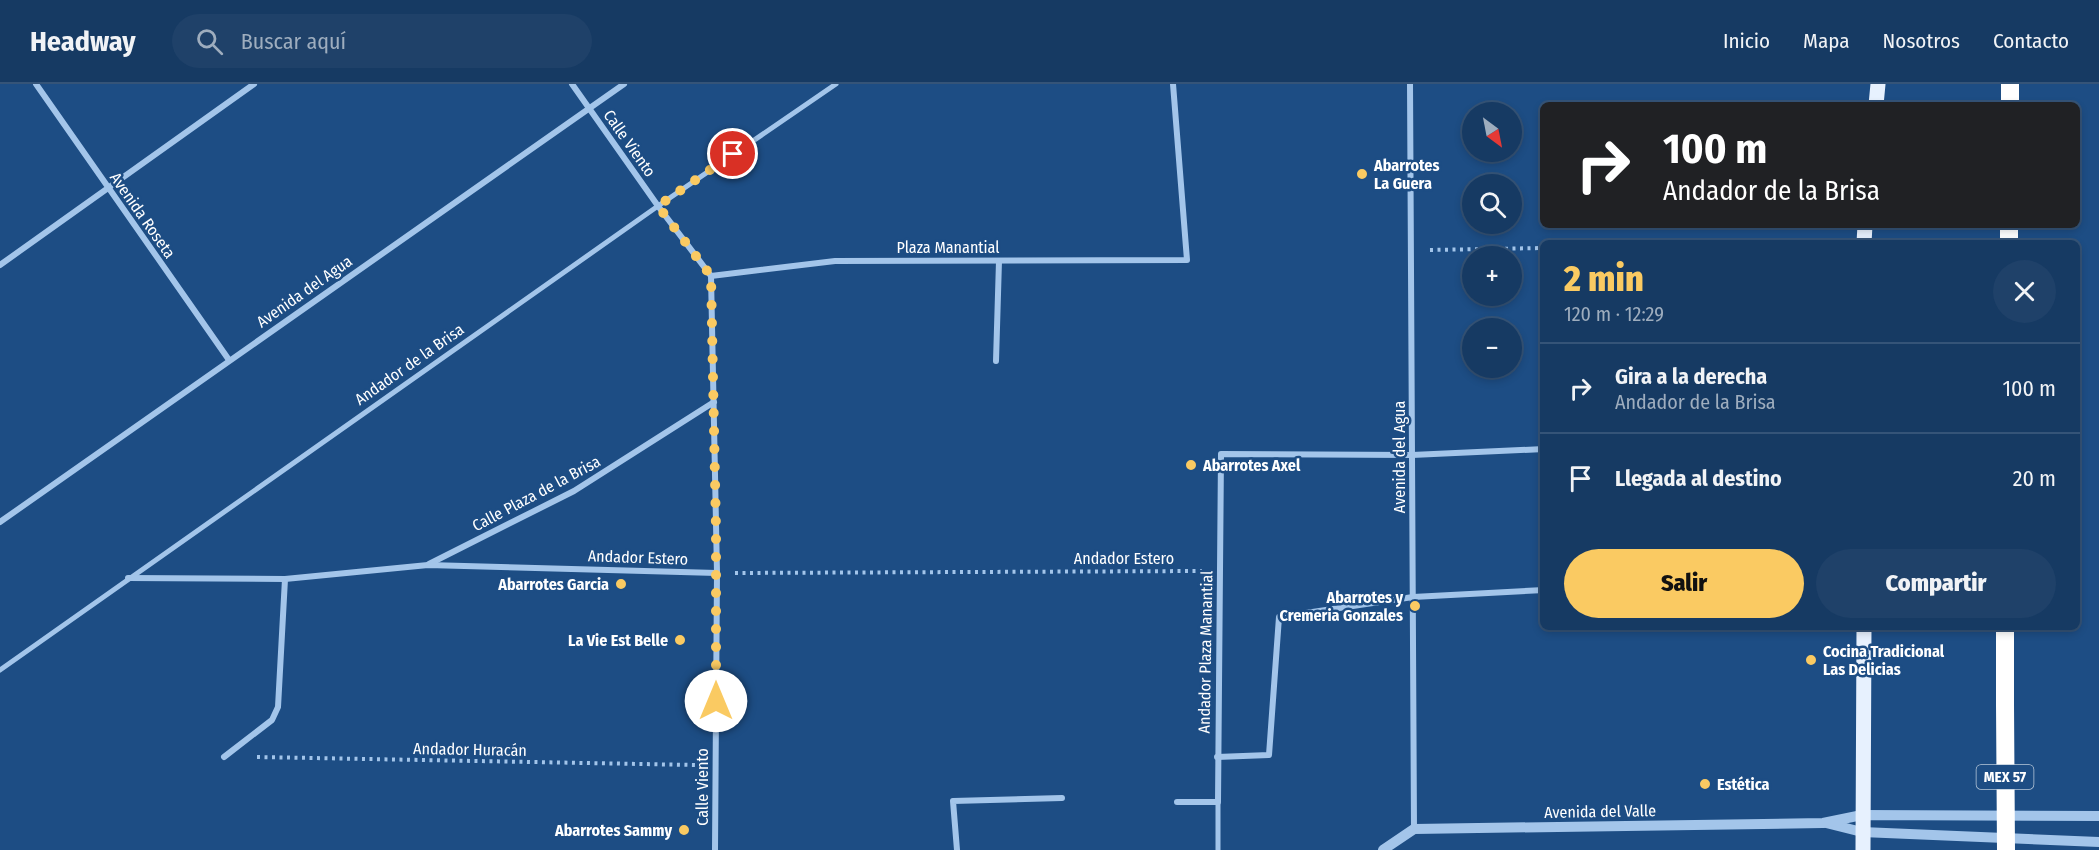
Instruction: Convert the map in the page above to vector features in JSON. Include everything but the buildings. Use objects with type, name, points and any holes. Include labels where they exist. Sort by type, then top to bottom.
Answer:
[{"type":"highway","points":[[2010,84],[2010,102]]},
{"type":"highway","name":"MEX 57","points":[[2005,630],[2006,850]]},
{"type":"main road","points":[[1876,102],[1878,84]]},
{"type":"main road","points":[[1863,850],[1864,630]]},
{"type":"street","name":"Avenida Roseta","points":[[36,84],[229,360]]},
{"type":"street","points":[[0,265],[254,84]]},
{"type":"street","name":"Calle Viento","points":[[572,84],[658,206],[711,276],[717,573],[715,850]]},
{"type":"street","name":"Avenida del Agua","points":[[0,522],[624,84]]},
{"type":"street","name":"Andador de la Brisa","points":[[0,670],[658,206],[836,84]]},
{"type":"street","name":"Plaza Manantial","points":[[711,276],[835,261],[1187,260],[1173,84]]},
{"type":"street","name":"Avenida del Agua","points":[[1410,84],[1414,829]]},
{"type":"street","points":[[996,361],[999,261]]},
{"type":"street","name":"Calle Plaza de la Brisa","points":[[428,565],[574,492],[714,402]]},
{"type":"street","points":[[1412,455],[1540,449]]},
{"type":"street","name":"Andador Plaza Manantial","points":[[1218,850],[1221,454],[1412,455]]},
{"type":"street","name":"Andador Estero","points":[[128,578],[285,579],[428,565],[717,573]]},
{"type":"street","points":[[224,757],[272,720],[278,707],[285,579]]},
{"type":"street","points":[[1217,757],[1269,755],[1279,617],[1413,597],[1540,590]]},
{"type":"street","points":[[957,850],[953,801],[1062,798]]},
{"type":"street","points":[[1177,802],[1218,802]]},
{"type":"street","name":"Avenida del Valle","points":[[1414,829],[1823,823],[1862,815],[2099,816]]},
{"type":"street","name":"Avenida del Valle","points":[[1823,823],[1862,832],[2099,842]]},
{"type":"street","points":[[1383,850],[1414,829]]},
{"type":"path","points":[[1411,250],[1540,248]]},
{"type":"path","name":"Andador Estero","points":[[717,573],[1221,571]]},
{"type":"path","name":"Andador Huracán","points":[[224,757],[715,765]]},
{"type":"place","name":"Abarrotes La Guera","points":[[1362,174]]},
{"type":"place","name":"Abarrotes Axel","points":[[1191,465]]},
{"type":"place","name":"Abarrotes Garcia","points":[[621,584]]},
{"type":"place","name":"Abarrotes y Cremeria Gonzales","points":[[1415,606]]},
{"type":"place","name":"La Vie Est Belle","points":[[680,640]]},
{"type":"place","name":"Cocina Tradicional Las Delicias","points":[[1811,660]]},
{"type":"place","name":"Estética","points":[[1705,784]]},
{"type":"place","name":"Abarrotes Sammy","points":[[684,830]]},
{"type":"route","points":[[716,701],[717,573],[711,276],[658,206],[733,154]]}]
